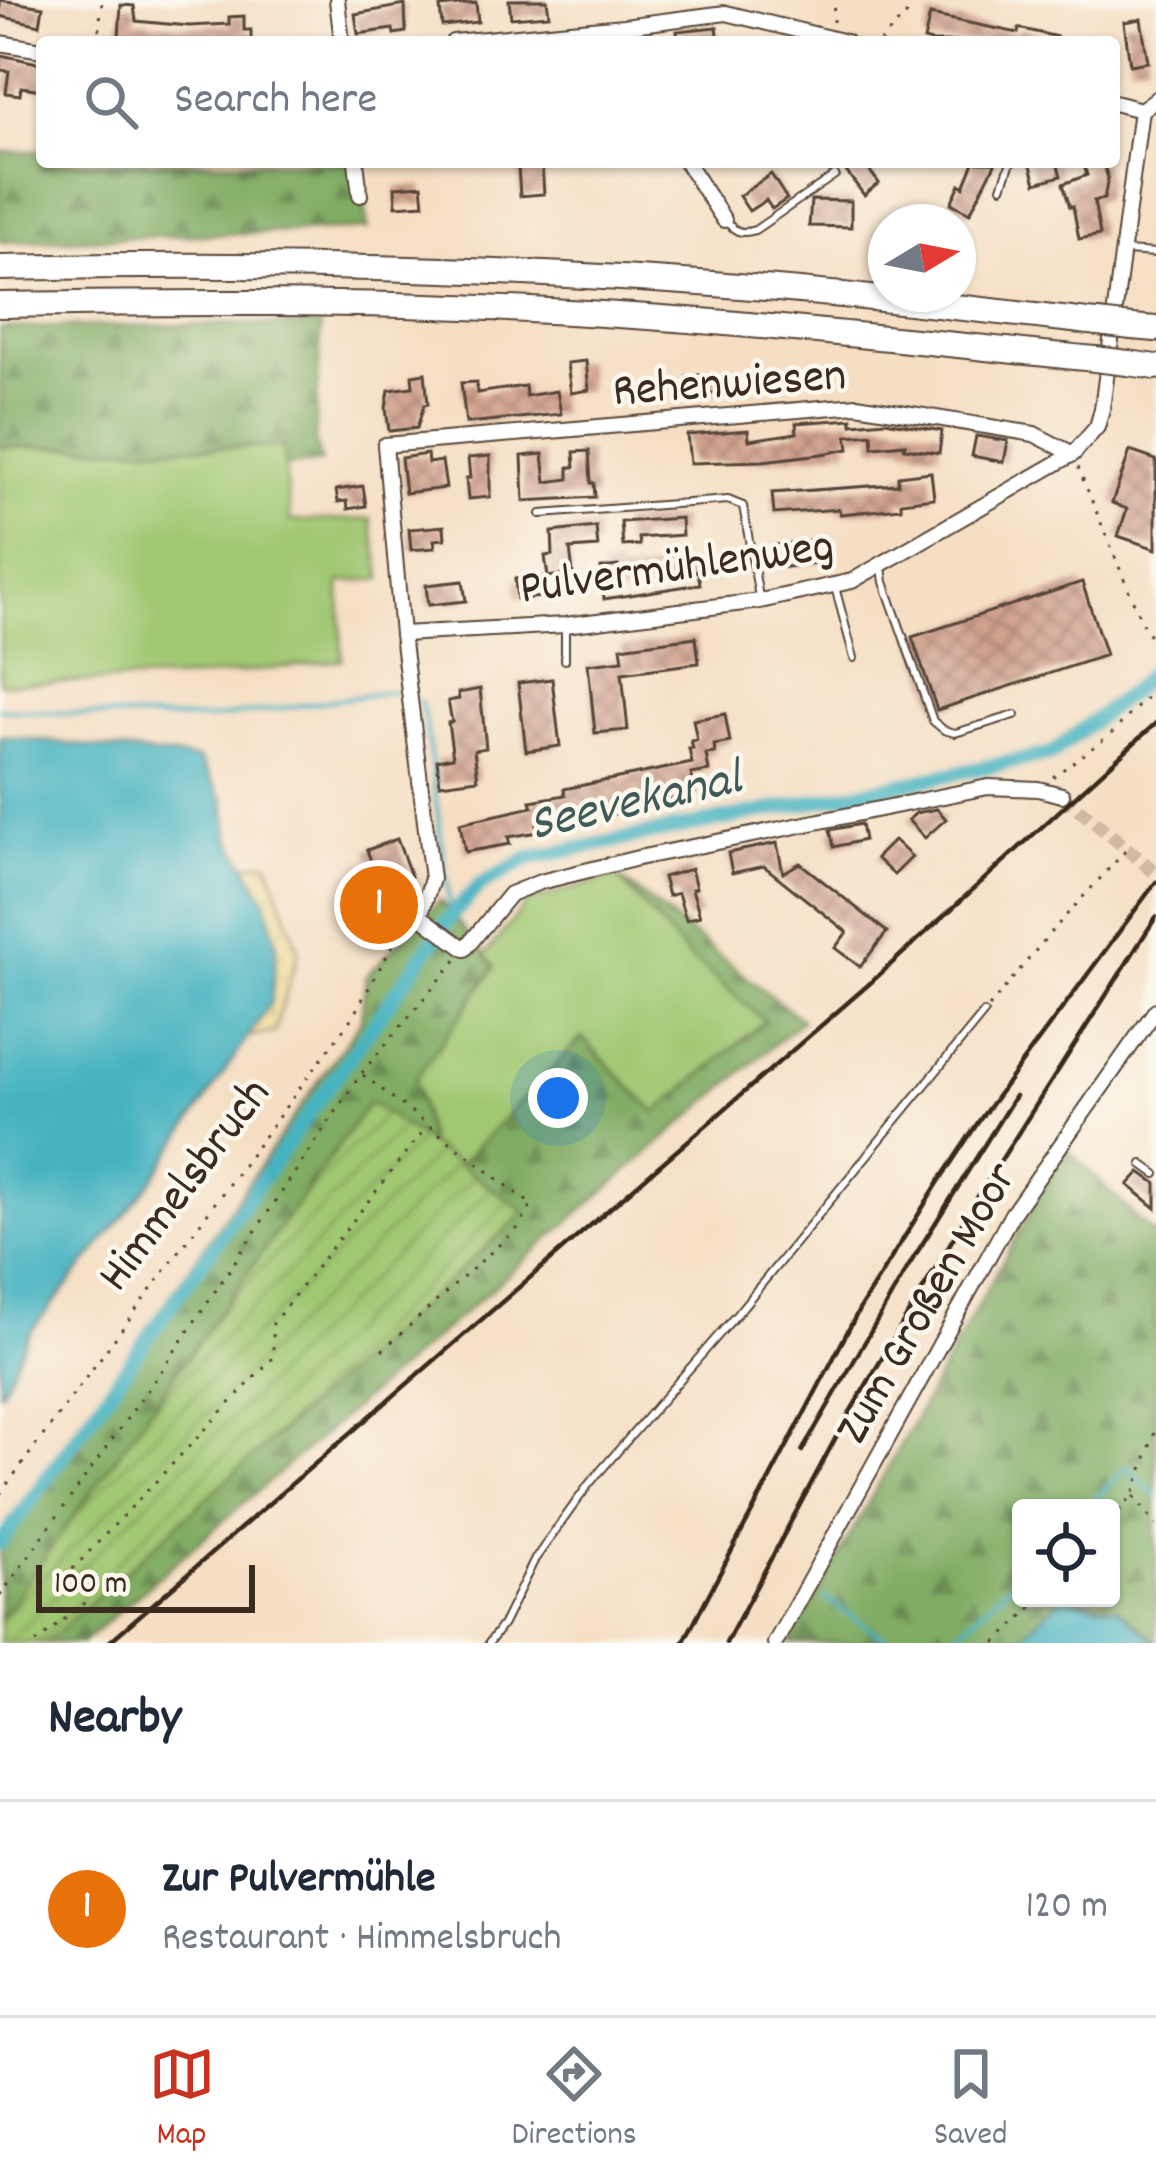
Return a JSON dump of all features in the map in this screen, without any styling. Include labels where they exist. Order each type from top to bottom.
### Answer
[{"type":"highway","points":[[0,268],[232,266],[559,275],[800,291],[1144,328]]},
{"type":"highway","points":[[0,305],[267,303],[551,311],[791,328],[1156,367]]},
{"type":"street","points":[[338,0],[341,36]]},
{"type":"street","points":[[583,36],[626,34],[726,13],[822,36]]},
{"type":"street","points":[[0,43],[36,49]]},
{"type":"street","points":[[1120,105],[1141,110],[1156,100]]},
{"type":"street","points":[[1072,454],[1097,427],[1102,410],[1141,110]]},
{"type":"street","points":[[357,168],[360,195]]},
{"type":"street","points":[[690,168],[724,220]]},
{"type":"street","name":"Rehenwiesen","points":[[402,634],[385,445],[856,405],[1034,434],[1072,454]]},
{"type":"street","name":"Pulvermühlenweg","points":[[402,634],[565,625],[760,601],[853,581],[1072,454]]},
{"type":"street","points":[[402,634],[432,879],[422,918],[458,944],[510,894],[540,882],[988,787],[1062,795]]},
{"type":"street","name":"Zum Großen Moor","points":[[775,1643],[1012,1214],[1156,1010]]},
{"type":"lane","points":[[1002,187],[1009,168]]},
{"type":"lane","points":[[724,220],[736,232],[755,230],[835,175]]},
{"type":"lane","points":[[1123,251],[1156,253]]},
{"type":"lane","points":[[541,514],[728,500],[743,506],[760,601]]},
{"type":"lane","points":[[882,563],[884,582],[933,721],[955,733],[1015,715]]},
{"type":"lane","points":[[834,585],[854,658]]},
{"type":"lane","points":[[565,625],[565,660]]},
{"type":"lane","points":[[489,1643],[535,1559],[589,1484],[737,1314],[984,1013]]},
{"type":"lane","points":[[1142,1164],[1156,1174]]},
{"type":"path","points":[[99,36],[102,0]]},
{"type":"path","points":[[833,0],[838,36]]},
{"type":"path","points":[[886,36],[908,14],[908,0]]},
{"type":"path","points":[[1072,454],[1145,630],[1156,641]]},
{"type":"path","points":[[1038,789],[1111,734],[1156,688]]},
{"type":"path","points":[[984,1013],[1127,849]]},
{"type":"path","name":"Himmelsbruch","points":[[0,1495],[352,1016],[403,927],[422,918]]},
{"type":"path","points":[[0,1596],[162,1370],[361,1074],[458,944]]},
{"type":"path","points":[[361,1074],[532,1205],[519,1227],[377,1355]]},
{"type":"path","points":[[36,1643],[88,1599],[68,1574],[273,1358],[273,1323],[427,1126]]},
{"type":"path","points":[[1120,1510],[1133,1495],[1156,1429]]},
{"type":"path","points":[[1133,1495],[1156,1525]]},
{"type":"path","points":[[996,1643],[1032,1607]]},
{"type":"green space","points":[[36,151],[36,168],[362,168],[368,229],[0,242],[0,152]]},
{"type":"green space","points":[[321,326],[315,442],[321,462],[285,466],[283,447],[0,447],[0,328]]},
{"type":"green space","points":[[0,447],[283,447],[290,521],[371,519],[382,579],[340,582],[342,660],[197,678],[0,684]]},
{"type":"green space","points":[[617,876],[688,956],[766,1020],[656,1113],[582,1038],[459,1165],[429,1144],[415,1079],[494,968],[483,957],[528,902]]},
{"type":"green space","points":[[617,876],[802,1020],[82,1643],[45,1643],[524,1212],[459,1165],[582,1038],[656,1113],[765,1021],[688,956]]},
{"type":"green space","points":[[440,900],[495,967],[415,1079],[429,1144],[369,1102],[0,1620],[0,1542],[361,1020],[366,976]]},
{"type":"green space","points":[[370,1102],[525,1212],[45,1643],[0,1643],[0,1620]]},
{"type":"green space","points":[[1066,1148],[1156,1237],[1156,1641],[1113,1607],[1120,1607],[1120,1499],[1012,1499],[1012,1607],[1052,1607],[1016,1643],[790,1643]]},
{"type":"sand","points":[[268,862],[299,950],[274,1033],[249,1036],[271,1002],[246,865]]},
{"type":"water","points":[[0,736],[198,759],[224,801],[230,838],[266,901],[277,946],[271,1002],[152,1181],[28,1335],[0,1394]]},
{"type":"water","points":[[1052,1607],[1112,1607],[1156,1643],[1016,1643]]},
{"type":"building","points":[[0,0],[43,7],[40,25],[0,16]]},
{"type":"building","points":[[509,0],[547,0],[549,15],[511,18]]},
{"type":"building","points":[[476,3],[478,22],[442,26],[440,7]]},
{"type":"building","points":[[121,5],[134,6],[136,21],[189,26],[229,24],[229,17],[244,16],[244,30],[251,30],[251,36],[119,36]]},
{"type":"building","points":[[405,5],[406,32],[358,34],[355,14]]},
{"type":"building","points":[[930,15],[1053,36],[925,36]]},
{"type":"building","points":[[1141,19],[1148,62],[1130,65],[1124,22]]},
{"type":"building","points":[[717,27],[718,36],[677,36],[677,31]]},
{"type":"building","points":[[1,55],[36,63],[36,89],[21,87],[20,95],[6,93],[9,71],[0,70]]},
{"type":"building","points":[[518,168],[542,168],[544,194],[520,196]]},
{"type":"building","points":[[844,168],[868,168],[879,183],[864,195]]},
{"type":"building","points":[[972,168],[993,168],[975,204],[951,203],[960,184],[964,187]]},
{"type":"building","points":[[1032,168],[1059,168],[1061,176],[1036,183]]},
{"type":"building","points":[[1085,168],[1105,168],[1108,178],[1104,199],[1094,201],[1100,235],[1079,239],[1063,184],[1087,175]]},
{"type":"building","points":[[771,174],[787,199],[772,209],[766,200],[749,211],[739,196]]},
{"type":"building","points":[[422,185],[424,204],[396,206],[395,187]]},
{"type":"building","points":[[811,200],[851,201],[851,227],[809,226]]},
{"type":"building","points":[[586,361],[589,390],[571,393],[567,363]]},
{"type":"building","points":[[425,373],[428,404],[417,428],[389,431],[389,390],[413,387],[412,375]]},
{"type":"building","points":[[714,374],[716,393],[689,396],[687,376]]},
{"type":"building","points":[[476,382],[477,393],[525,386],[526,396],[557,391],[561,414],[466,423],[461,383]]},
{"type":"building","points":[[852,419],[852,424],[885,421],[942,431],[939,453],[904,448],[905,444],[873,447],[872,434],[847,436],[849,449],[822,454],[690,463],[687,435],[748,430],[749,440],[797,433],[796,423]]},
{"type":"building","points":[[976,436],[1008,441],[1004,462],[972,456]]},
{"type":"building","points":[[589,451],[595,497],[524,501],[522,456],[543,454],[546,482],[569,479],[569,467],[575,467],[574,452]]},
{"type":"building","points":[[1130,451],[1156,460],[1156,549],[1118,536],[1127,509],[1112,503]]},
{"type":"building","points":[[427,454],[428,463],[442,461],[446,488],[405,493],[401,458]]},
{"type":"building","points":[[490,456],[490,497],[468,499],[468,458]]},
{"type":"building","points":[[931,472],[934,498],[901,502],[901,508],[774,514],[772,493],[898,484],[898,476]]},
{"type":"building","points":[[363,486],[366,506],[348,509],[347,501],[338,502],[336,490]]},
{"type":"building","points":[[681,518],[682,535],[639,538],[640,545],[623,546],[621,522]]},
{"type":"building","points":[[444,526],[445,539],[434,540],[435,548],[411,550],[409,529]]},
{"type":"building","points":[[596,527],[598,547],[570,549],[573,573],[548,577],[545,556],[553,555],[552,532]]},
{"type":"building","points":[[821,539],[824,562],[779,568],[776,545]]},
{"type":"building","points":[[618,566],[619,573],[669,567],[670,575],[698,571],[700,584],[604,599],[601,568]]},
{"type":"building","points":[[542,577],[543,597],[517,599],[515,579]]},
{"type":"building","points":[[463,581],[466,601],[428,605],[426,585]]},
{"type":"building","points":[[1082,582],[1106,655],[937,710],[912,637]]},
{"type":"building","points":[[696,637],[699,663],[622,673],[628,730],[595,733],[588,664],[623,660],[621,647]]},
{"type":"building","points":[[552,679],[560,746],[526,751],[518,683]]},
{"type":"building","points":[[480,689],[486,748],[474,750],[478,779],[440,784],[437,760],[453,757],[448,701],[459,699],[458,693]]},
{"type":"building","points":[[725,714],[730,742],[714,745],[715,753],[706,754],[709,771],[691,774],[695,793],[610,815],[608,806],[568,813],[569,819],[537,825],[538,832],[508,837],[510,844],[465,852],[460,823],[533,807],[531,801],[565,795],[564,789],[692,763],[689,749],[693,749],[691,741],[697,740],[693,720]]},
{"type":"building","points":[[937,809],[946,819],[925,838],[908,820],[916,813]]},
{"type":"building","points":[[861,824],[864,840],[834,847],[830,830]]},
{"type":"building","points":[[397,839],[411,876],[380,887],[367,850]]},
{"type":"building","points":[[894,840],[912,857],[894,875],[876,858]]},
{"type":"building","points":[[777,843],[783,873],[800,863],[887,932],[860,967],[835,948],[847,932],[764,866],[732,873],[728,853]]},
{"type":"building","points":[[691,869],[700,916],[686,920],[678,893],[668,896],[663,877]]},
{"type":"building","points":[[1140,1172],[1156,1183],[1156,1208],[1128,1185]]},
{"type":"waterway","name":"Seevekanal","points":[[0,1543],[451,916],[480,885],[530,858],[1051,754],[1156,667]]},
{"type":"waterway","points":[[0,709],[209,719],[394,691]]},
{"type":"waterway","points":[[420,701],[451,916]]},
{"type":"waterway","points":[[1095,1499],[1127,1467],[1156,1496]]},
{"type":"waterway","points":[[947,1643],[1012,1582]]},
{"type":"waterway","points":[[825,1598],[891,1643]]},
{"type":"tunnel","points":[[1062,795],[1156,873]]},
{"type":"railway","points":[[108,1643],[868,985],[1156,723]]},
{"type":"railway","points":[[683,1643],[860,1308],[981,1118],[1156,882]]},
{"type":"railway","points":[[726,1643],[843,1424],[980,1193],[1156,917]]},
{"type":"railway","points":[[802,1451],[911,1262],[1015,1096]]},
{"type":"place","name":"Zur Pulvermühle","points":[[379,905]]}]
